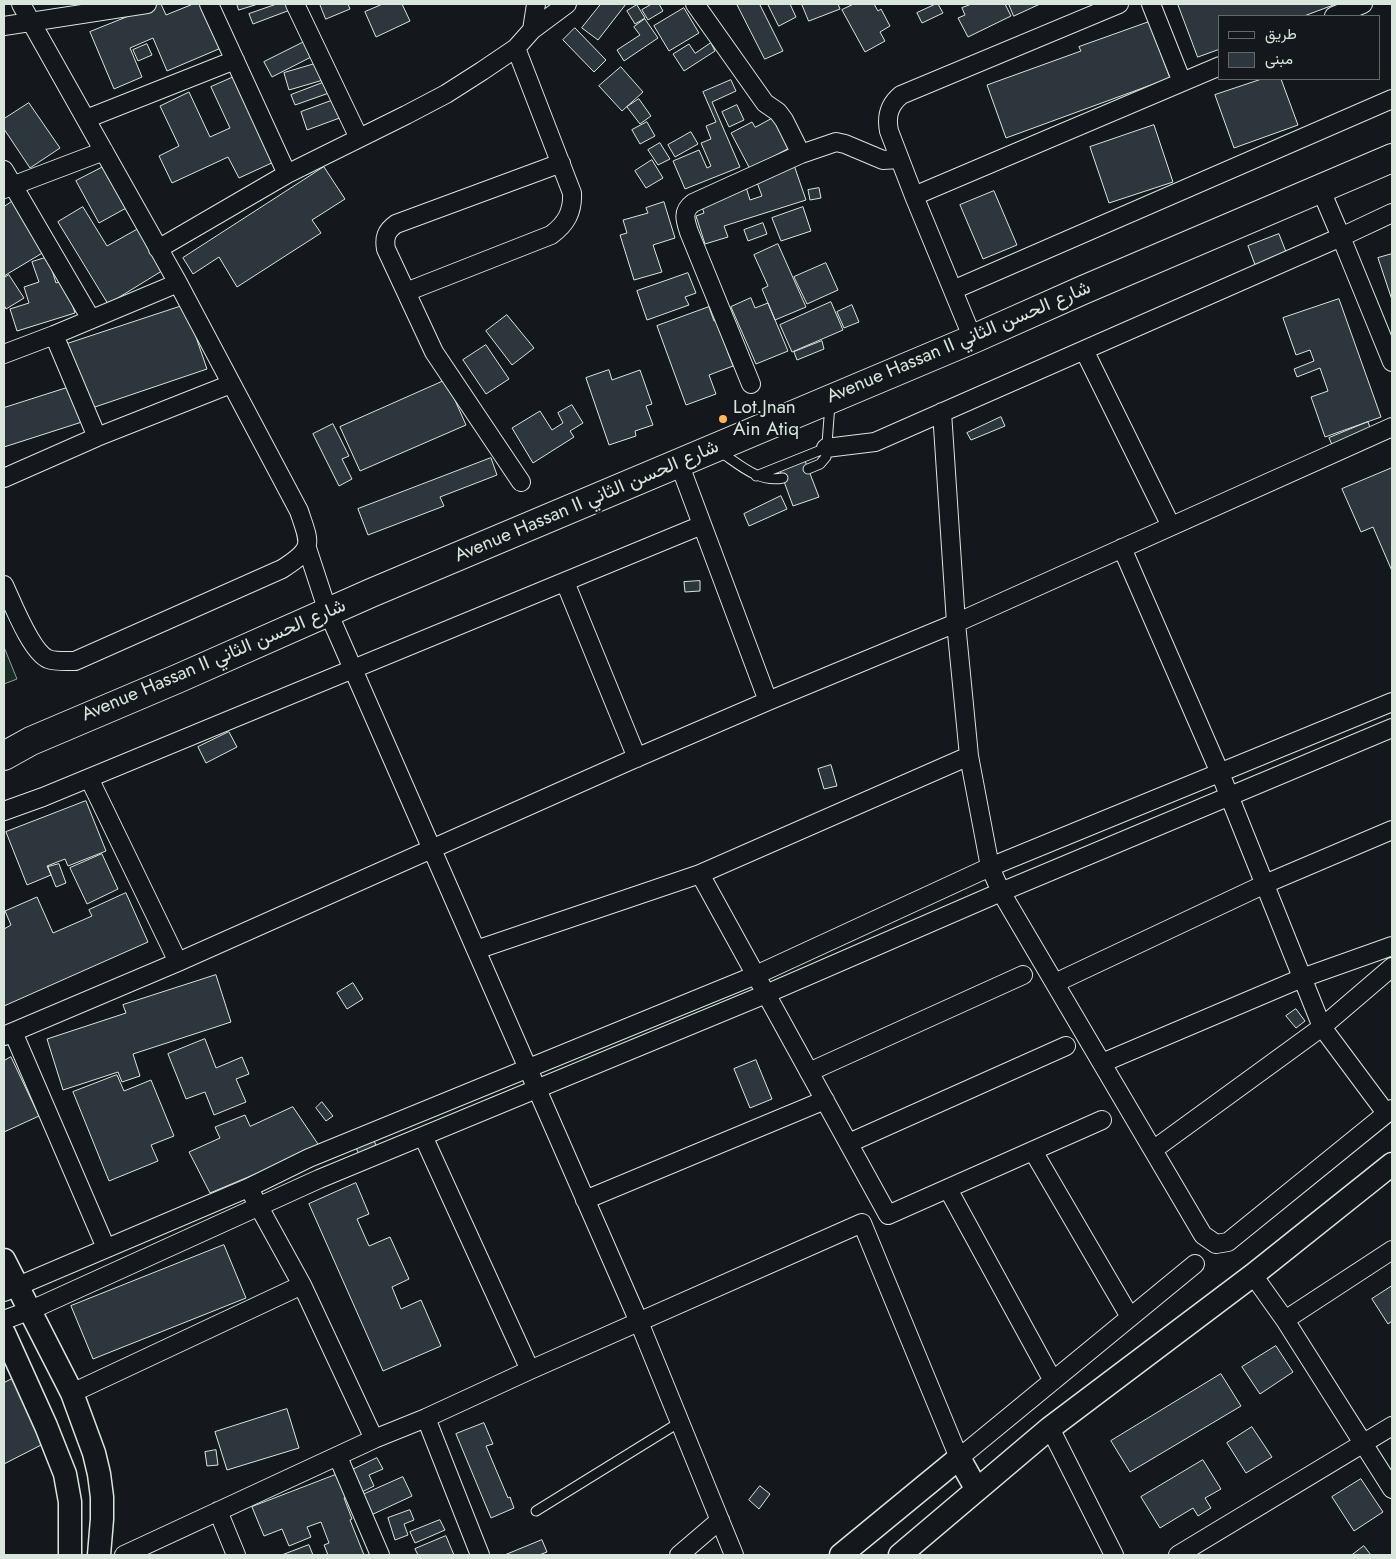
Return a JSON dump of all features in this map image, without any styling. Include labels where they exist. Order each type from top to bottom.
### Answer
[{"type":"main road","name":"Avenue Hassan II شارع الحسن الثاني","points":[[4,756],[31,741],[328,612],[973,339],[1392,158]]},
{"type":"street","points":[[21,4],[178,284],[299,511],[308,538],[307,548],[328,612],[639,1322],[734,1555]]},
{"type":"street","points":[[4,26],[147,4]]},
{"type":"street","points":[[209,4],[287,174]]},
{"type":"street","points":[[296,4],[359,138]]},
{"type":"street","points":[[532,30],[536,4]]},
{"type":"street","points":[[158,250],[287,174],[446,94],[516,48],[532,30],[567,4]]},
{"type":"street","points":[[695,4],[765,103],[778,112],[784,120],[802,154]]},
{"type":"street","points":[[973,339],[899,159],[889,131],[888,111],[894,101],[901,95],[1119,4]]},
{"type":"street","points":[[1151,4],[1182,82]]},
{"type":"street","points":[[1336,15],[1362,4]]},
{"type":"street","points":[[406,292],[551,235],[560,229],[568,218],[573,204],[572,194],[516,48]]},
{"type":"street","points":[[86,119],[235,60]]},
{"type":"street","points":[[914,196],[1218,67]]},
{"type":"street","points":[[953,290],[1392,99]]},
{"type":"street","points":[[751,384],[689,232],[685,213],[687,207],[802,154],[836,142],[883,160],[899,159]]},
{"type":"street","points":[[8,187],[104,151]]},
{"type":"street","points":[[521,482],[434,352],[386,249],[385,242],[392,227],[396,224],[561,163]]},
{"type":"street","points":[[4,170],[8,187],[91,319]]},
{"type":"street","points":[[1320,188],[1392,362]]},
{"type":"street","points":[[826,448],[875,442],[1392,213]]},
{"type":"street","points":[[5,352],[54,335],[178,284]]},
{"type":"street","points":[[54,335],[97,437]]},
{"type":"street","points":[[1084,350],[1171,526]]},
{"type":"street","points":[[4,478],[97,437],[231,384]]},
{"type":"street","points":[[942,412],[956,623],[969,756],[990,867],[1001,892],[1203,1235],[1216,1244],[1228,1242],[1389,1111],[1322,1027],[1230,796],[1122,548]]},
{"type":"street","points":[[106,1248],[8,1034],[178,962],[768,701],[956,623],[1392,427]]},
{"type":"street","points":[[679,463],[768,701]]},
{"type":"street","points":[[4,811],[89,778],[702,525]]},
{"type":"street","points":[[4,585],[36,650],[48,659],[75,661],[282,569],[298,559],[307,548]]},
{"type":"street","points":[[565,582],[637,758]]},
{"type":"street","points":[[11,1289],[248,1188],[309,1158],[756,975],[990,867],[1392,702]]},
{"type":"street","points":[[4,1320],[319,1179],[766,994],[1001,892],[1392,728]]},
{"type":"street","points":[[476,950],[700,874],[969,756]]},
{"type":"street","points":[[89,778],[178,962]]},
{"type":"street","points":[[1055,983],[1265,884],[1392,830]]},
{"type":"street","points":[[700,874],[888,1215],[1102,1120]]},
{"type":"street","points":[[1102,1063],[1302,978],[1392,946]]},
{"type":"street","points":[[1153,1150],[1322,1027],[1392,967]]},
{"type":"street","points":[[809,1072],[1023,975]]},
{"type":"street","points":[[848,1143],[1066,1046]]},
{"type":"street","points":[[585,1200],[825,1100]]},
{"type":"street","points":[[423,1136],[530,1370]]},
{"type":"street","points":[[1033,1151],[1130,1317]]},
{"type":"street","points":[[909,1550],[1050,1428],[1254,1276],[1392,1164]]},
{"type":"street","points":[[248,1188],[302,1285],[374,1440]]},
{"type":"street","points":[[948,1189],[1053,1381]]},
{"type":"street","points":[[124,1555],[374,1440],[862,1223],[959,1458],[977,1490]]},
{"type":"street","points":[[1285,1320],[1392,1250]]},
{"type":"street","points":[[4,1260],[11,1289],[30,1310],[72,1393],[94,1454],[102,1498],[99,1555]]},
{"type":"street","points":[[841,1555],[1195,1264]]},
{"type":"street","points":[[1254,1276],[1285,1320],[1392,1489]]},
{"type":"street","points":[[72,1393],[302,1285]]},
{"type":"street","points":[[4,1333],[46,1426],[65,1474],[70,1502],[70,1555]]},
{"type":"street","points":[[426,1418],[480,1555]]},
{"type":"street","points":[[1178,1555],[1392,1426]]},
{"type":"street","points":[[1050,1428],[1114,1555]]},
{"type":"street","points":[[338,1457],[380,1555]]},
{"type":"street","points":[[218,1511],[236,1555]]},
{"type":"street","points":[[680,1555],[720,1520]]},
{"type":"lane","points":[[808,469],[820,464],[826,457],[831,398]]},
{"type":"lane","points":[[715,448],[756,476],[769,480],[783,478]]},
{"type":"lane","points":[[756,476],[826,448]]},
{"type":"lane","points":[[536,1511],[680,1422]]},
{"type":"green space","points":[[4,647],[17,679],[4,684]]},
{"type":"building","points":[[161,4],[166,15],[193,4],[203,4],[221,48],[167,71],[153,38],[130,48],[142,77],[114,89],[90,32]]},
{"type":"building","points":[[237,4],[258,4],[239,10]]},
{"type":"building","points":[[277,4],[288,4],[290,10],[253,24],[249,14]]},
{"type":"building","points":[[320,4],[348,4],[350,9],[326,19]]},
{"type":"building","points":[[383,4],[402,4],[410,21],[376,37],[365,12]]},
{"type":"building","points":[[601,4],[626,4],[598,40],[582,28]]},
{"type":"building","points":[[652,4],[659,4],[663,11],[648,20],[642,10]]},
{"type":"building","points":[[737,4],[762,4],[760,5],[783,51],[765,59]]},
{"type":"building","points":[[768,4],[790,4],[796,17],[779,26]]},
{"type":"building","points":[[802,4],[838,4],[840,9],[809,21]]},
{"type":"building","points":[[854,4],[874,4],[878,11],[881,9],[890,26],[880,32],[885,41],[865,52],[842,10]]},
{"type":"building","points":[[938,4],[943,13],[922,23],[917,13]]},
{"type":"building","points":[[972,4],[1005,4],[1011,16],[968,37],[958,18],[965,15],[962,8]]},
{"type":"building","points":[[1009,4],[1040,4],[1014,16]]},
{"type":"building","points":[[1178,4],[1336,4],[1307,15],[1218,15],[1218,50],[1198,57]]},
{"type":"building","points":[[637,5],[645,18],[635,24],[627,11]]},
{"type":"building","points":[[684,8],[699,33],[669,51],[654,26]]},
{"type":"building","points":[[645,19],[658,38],[624,61],[617,50],[640,35],[634,27]]},
{"type":"building","points":[[1149,22],[1170,78],[1006,138],[987,85],[1081,51],[1079,47]]},
{"type":"building","points":[[575,28],[606,60],[594,72],[563,40]]},
{"type":"building","points":[[306,41],[313,56],[272,77],[264,62]]},
{"type":"building","points":[[711,43],[715,51],[684,71],[673,54],[689,44],[695,53]]},
{"type":"building","points":[[147,44],[152,55],[138,61],[133,50]]},
{"type":"building","points":[[318,63],[323,80],[289,90],[284,73]]},
{"type":"building","points":[[621,67],[643,92],[622,111],[599,86]]},
{"type":"building","points":[[236,76],[276,161],[239,178],[228,157],[172,183],[159,156],[179,146],[160,106],[189,92],[210,137],[230,128],[211,87]]},
{"type":"building","points":[[731,80],[736,91],[712,102],[740,167],[685,189],[673,161],[699,150],[707,168],[711,166],[701,143],[711,139],[706,126],[716,122],[703,92]]},
{"type":"building","points":[[1259,80],[1281,80],[1298,125],[1234,148],[1215,95]]},
{"type":"building","points":[[325,82],[329,93],[295,105],[291,95]]},
{"type":"building","points":[[339,98],[345,116],[307,130],[301,112]]},
{"type":"building","points":[[639,99],[651,116],[640,124],[627,107]]},
{"type":"building","points":[[29,103],[60,148],[30,168],[4,129],[4,119]]},
{"type":"building","points":[[737,105],[744,120],[729,127],[722,112]]},
{"type":"building","points":[[775,117],[791,147],[750,169],[731,133],[752,122],[755,127]]},
{"type":"building","points":[[647,122],[655,136],[640,144],[632,130]]},
{"type":"building","points":[[1154,125],[1173,182],[1109,203],[1090,147]]},
{"type":"building","points":[[691,132],[698,144],[675,157],[668,145]]},
{"type":"building","points":[[660,143],[670,159],[658,165],[648,150]]},
{"type":"building","points":[[652,160],[663,178],[646,188],[635,171]]},
{"type":"building","points":[[794,165],[806,200],[724,226],[728,237],[705,244],[696,216],[704,213],[700,201],[746,187],[750,200],[762,196],[755,177]]},
{"type":"building","points":[[105,166],[128,207],[99,223],[76,181]]},
{"type":"building","points":[[324,167],[345,199],[312,220],[321,233],[237,287],[219,257],[193,274],[183,258]]},
{"type":"building","points":[[819,188],[821,198],[810,200],[808,190]]},
{"type":"building","points":[[994,191],[1017,245],[983,259],[960,205]]},
{"type":"building","points":[[13,201],[44,252],[4,276],[4,207]]},
{"type":"building","points":[[664,202],[675,238],[653,245],[662,272],[634,280],[620,235],[627,233],[623,220],[648,213],[646,208]]},
{"type":"building","points":[[83,207],[107,246],[141,227],[165,269],[108,304],[58,222]]},
{"type":"building","points":[[803,207],[811,231],[781,241],[772,218]]},
{"type":"building","points":[[763,223],[767,234],[748,241],[744,230]]},
{"type":"building","points":[[1279,234],[1288,257],[1257,270],[1248,246]]},
{"type":"building","points":[[778,244],[806,307],[775,320],[762,289],[768,286],[754,255]]},
{"type":"building","points":[[1392,254],[1392,300],[1378,258]]},
{"type":"building","points":[[48,257],[56,283],[64,280],[75,313],[17,331],[10,309],[29,303],[24,287],[39,282],[32,262]]},
{"type":"building","points":[[826,263],[838,290],[807,304],[794,277]]},
{"type":"building","points":[[688,273],[696,293],[685,297],[689,305],[647,320],[637,291]]},
{"type":"building","points":[[9,275],[24,298],[6,309],[4,305],[4,278]]},
{"type":"building","points":[[751,298],[755,308],[768,303],[788,351],[756,364],[731,307]]},
{"type":"building","points":[[1339,299],[1381,417],[1325,437],[1311,397],[1328,391],[1320,368],[1297,377],[1294,369],[1314,361],[1310,350],[1296,355],[1283,318]]},
{"type":"building","points":[[831,302],[843,330],[792,352],[780,325]]},
{"type":"building","points":[[185,305],[207,369],[89,409],[67,344]]},
{"type":"building","points":[[852,305],[859,322],[844,328],[837,312]]},
{"type":"building","points":[[709,307],[733,366],[709,375],[716,394],[686,405],[657,326]]},
{"type":"building","points":[[507,315],[534,348],[512,365],[486,331]]},
{"type":"building","points":[[822,341],[824,349],[797,360],[794,352]]},
{"type":"building","points":[[486,345],[509,379],[486,394],[463,360]]},
{"type":"building","points":[[609,370],[612,380],[640,370],[652,404],[646,406],[653,425],[635,431],[636,436],[609,445],[586,378]]},
{"type":"building","points":[[446,380],[466,425],[360,471],[340,427]]},
{"type":"building","points":[[73,386],[85,421],[4,447],[4,408]]},
{"type":"building","points":[[572,405],[583,423],[570,431],[574,437],[533,463],[512,428],[540,411],[552,430],[563,423],[558,413]]},
{"type":"building","points":[[1001,417],[1005,426],[971,440],[967,433]]},
{"type":"building","points":[[1368,422],[1372,433],[1334,449],[1329,438]]},
{"type":"building","points":[[333,424],[349,456],[342,459],[352,479],[339,486],[313,434]]},
{"type":"building","points":[[491,458],[497,475],[440,497],[444,506],[368,535],[358,509]]},
{"type":"building","points":[[804,458],[819,497],[793,506],[779,468]]},
{"type":"building","points":[[1392,468],[1392,571],[1373,527],[1361,532],[1342,489]]},
{"type":"building","points":[[781,496],[787,509],[749,526],[744,514]]},
{"type":"building","points":[[700,581],[700,591],[685,592],[684,582]]},
{"type":"building","points":[[229,732],[237,747],[206,763],[198,747]]},
{"type":"building","points":[[831,765],[837,786],[824,789],[818,769]]},
{"type":"building","points":[[86,801],[106,851],[68,866],[65,859],[47,866],[51,875],[27,885],[6,832]]},
{"type":"building","points":[[102,854],[118,889],[87,904],[70,868]]},
{"type":"building","points":[[59,864],[66,883],[56,887],[48,867]]},
{"type":"building","points":[[126,893],[148,942],[4,1006],[4,929],[11,925],[5,911],[37,897],[53,933],[92,916],[89,910]]},
{"type":"building","points":[[216,975],[231,1022],[133,1054],[140,1076],[122,1082],[118,1072],[63,1090],[47,1039],[126,1013],[123,1005]]},
{"type":"building","points":[[353,983],[363,999],[347,1009],[337,993]]},
{"type":"building","points":[[1296,1009],[1305,1021],[1296,1028],[1286,1016]]},
{"type":"building","points":[[205,1039],[216,1068],[242,1057],[249,1074],[236,1079],[246,1102],[214,1115],[205,1092],[186,1099],[168,1054]]},
{"type":"building","points":[[11,1057],[39,1116],[4,1132],[4,1061]]},
{"type":"building","points":[[756,1060],[772,1099],[750,1108],[734,1069]]},
{"type":"building","points":[[117,1075],[124,1091],[151,1080],[174,1136],[151,1145],[158,1161],[109,1181],[73,1092]]},
{"type":"building","points":[[322,1102],[333,1116],[326,1121],[316,1108]]},
{"type":"building","points":[[293,1107],[320,1147],[210,1193],[189,1152],[220,1138],[215,1127],[245,1115],[250,1126]]},
{"type":"building","points":[[371,1135],[376,1145],[359,1154],[354,1144]]},
{"type":"building","points":[[356,1183],[369,1214],[357,1219],[369,1246],[390,1237],[409,1279],[392,1287],[401,1309],[421,1300],[441,1346],[383,1371],[309,1204]]},
{"type":"building","points":[[224,1245],[246,1298],[93,1359],[71,1306]]},
{"type":"building","points":[[1392,1286],[1392,1321],[1388,1324],[1372,1299]]},
{"type":"building","points":[[1276,1346],[1293,1372],[1260,1394],[1242,1367]]},
{"type":"building","points":[[1221,1374],[1241,1406],[1130,1472],[1111,1441]]},
{"type":"building","points":[[12,1379],[45,1443],[4,1464],[4,1383]]},
{"type":"building","points":[[287,1409],[299,1448],[227,1470],[215,1432]]},
{"type":"building","points":[[484,1423],[493,1444],[486,1446],[514,1508],[491,1518],[456,1434]]},
{"type":"building","points":[[1252,1427],[1272,1457],[1246,1473],[1227,1443]]},
{"type":"building","points":[[216,1450],[218,1465],[207,1466],[205,1452]]},
{"type":"building","points":[[377,1458],[383,1469],[369,1475],[374,1486],[360,1493],[350,1471]]},
{"type":"building","points":[[1203,1460],[1221,1489],[1205,1498],[1211,1508],[1198,1516],[1193,1508],[1160,1528],[1141,1497]]},
{"type":"building","points":[[338,1474],[347,1497],[344,1498],[352,1519],[350,1520],[364,1555],[328,1555],[324,1545],[329,1543],[321,1522],[307,1527],[311,1537],[289,1546],[282,1529],[264,1536],[252,1507]]},
{"type":"building","points":[[403,1477],[412,1496],[369,1516],[360,1496]]},
{"type":"building","points":[[1361,1479],[1383,1512],[1354,1531],[1332,1497]]},
{"type":"building","points":[[760,1486],[770,1494],[759,1509],[749,1500]]},
{"type":"building","points":[[410,1510],[414,1520],[404,1524],[408,1535],[395,1540],[388,1518]]},
{"type":"building","points":[[440,1520],[445,1530],[415,1543],[410,1532]]},
{"type":"building","points":[[446,1536],[454,1555],[418,1555],[415,1549]]},
{"type":"building","points":[[542,1540],[547,1552],[539,1555],[505,1555]]},
{"type":"building","points":[[309,1545],[313,1555],[282,1555]]},
{"type":"building","points":[[1364,1546],[1371,1555],[1352,1555]]},
{"type":"place","name":"Lot.Jnan Ain Atiq","points":[[723,419]]}]
